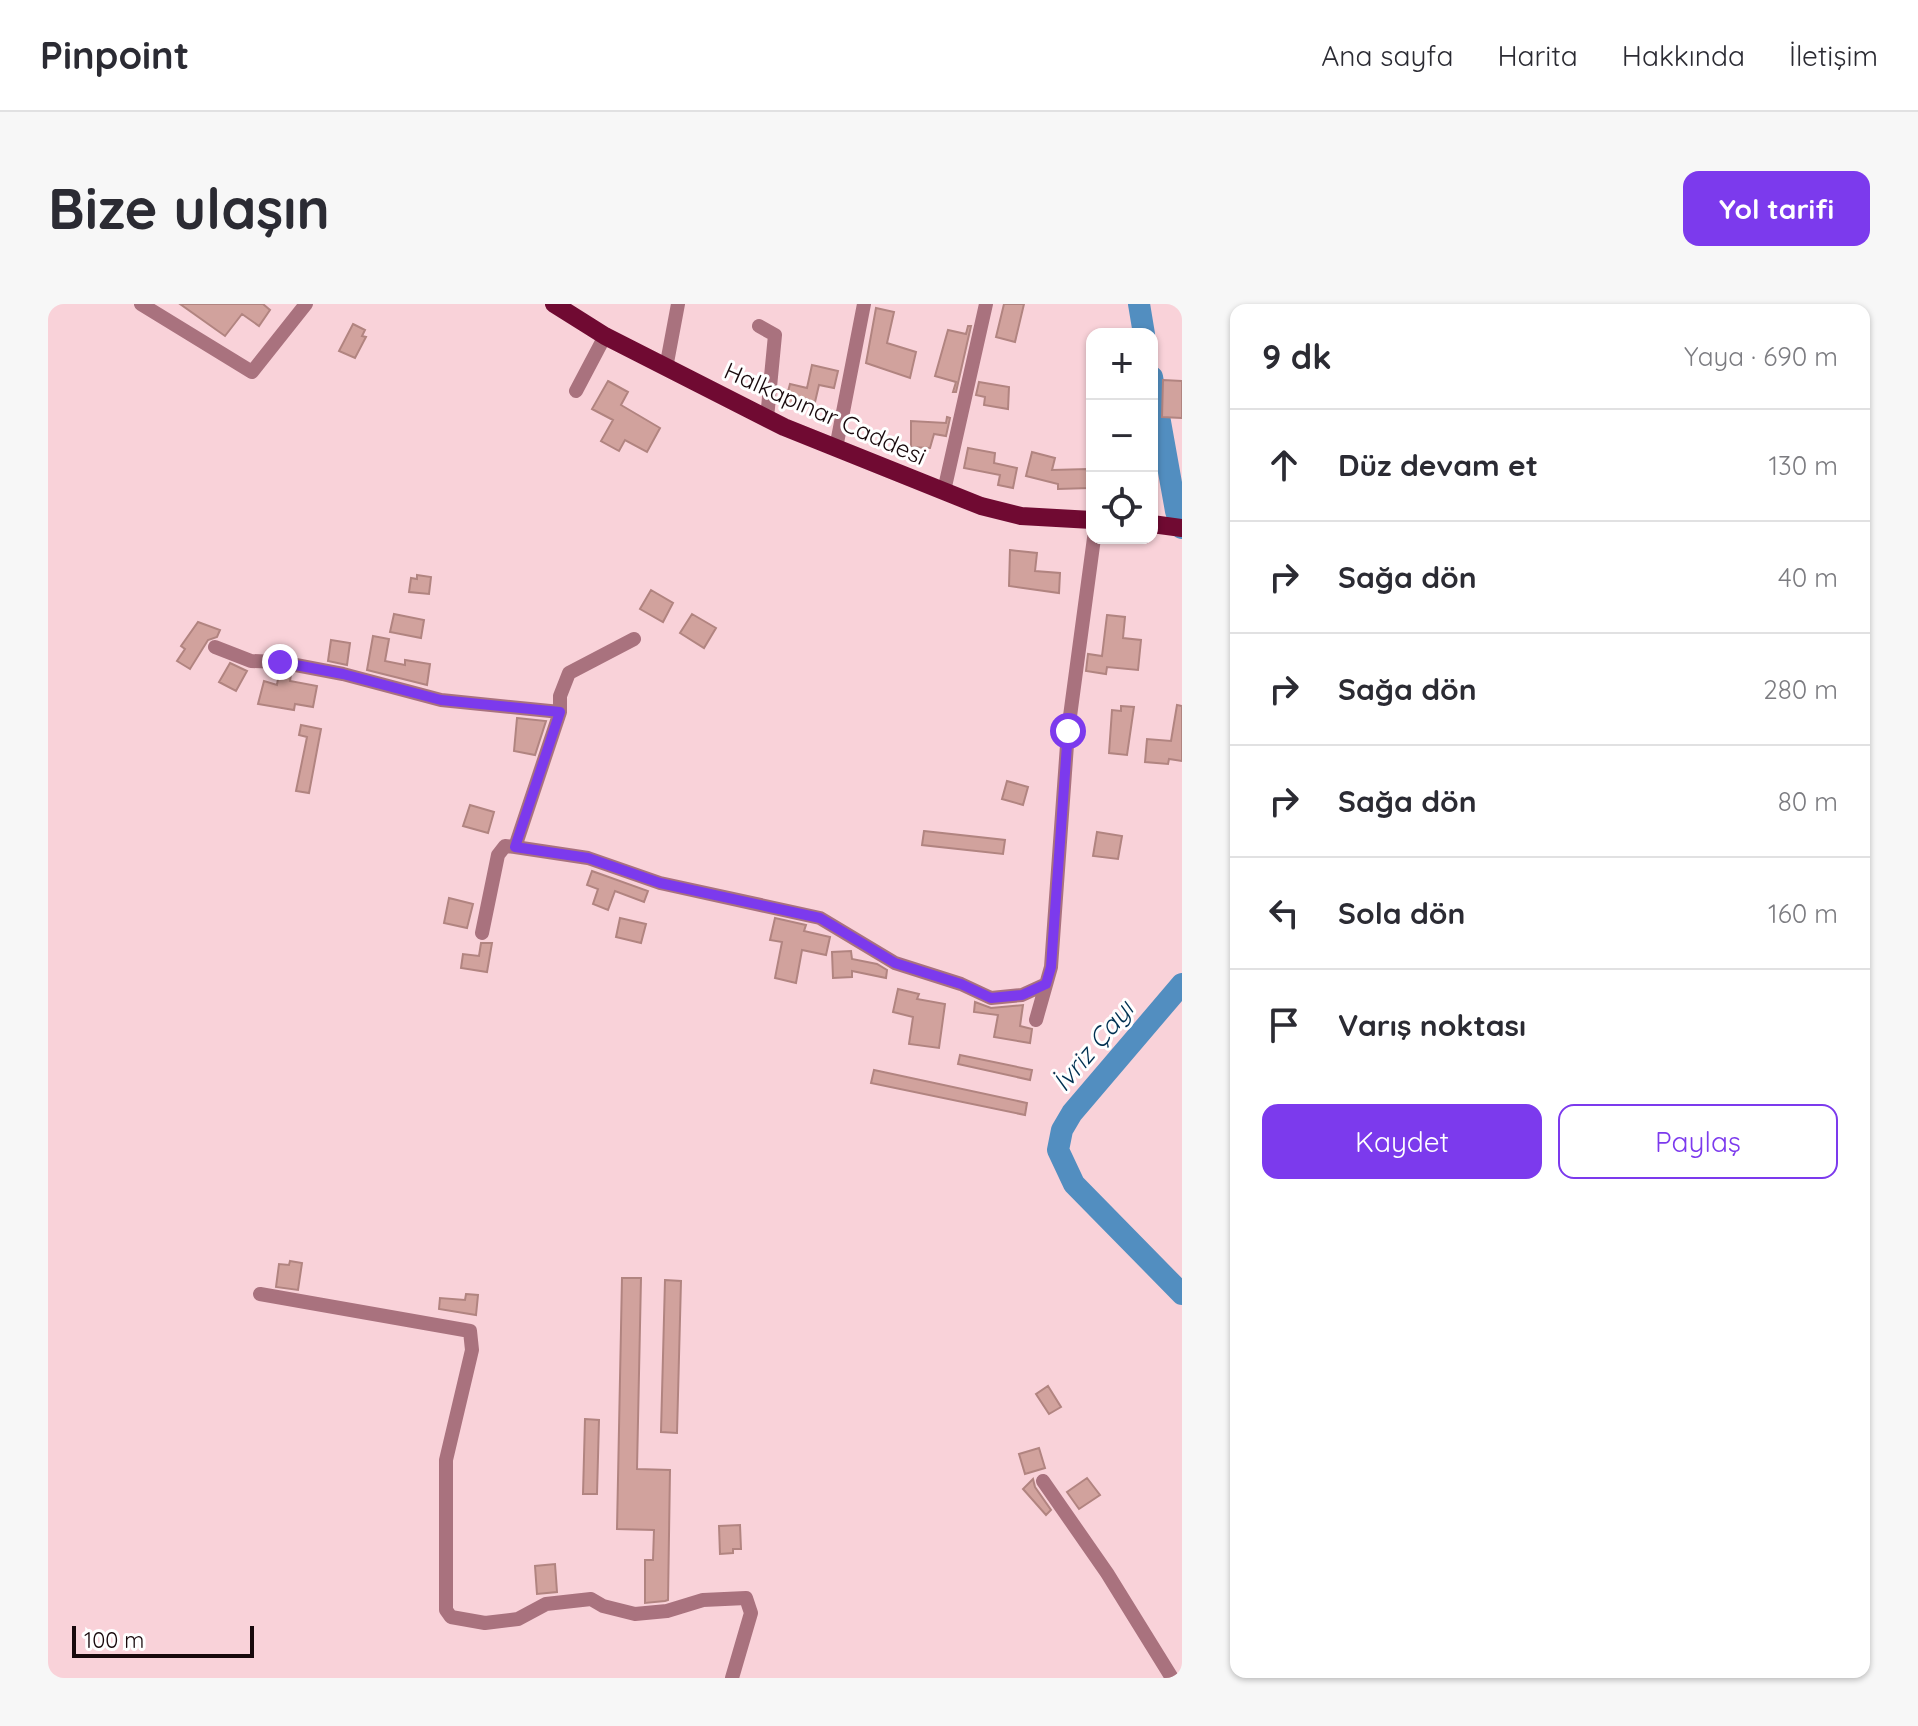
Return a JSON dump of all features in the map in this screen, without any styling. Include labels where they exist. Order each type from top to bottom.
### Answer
[{"type":"main road","name":"Halkapınar Caddesi","points":[[554,304],[605,336],[666,368],[836,448],[981,506],[1021,516],[1086,520]]},
{"type":"main road","points":[[1158,525],[1181,528]]},
{"type":"street","points":[[141,304],[252,372],[306,304]]},
{"type":"street","points":[[666,368],[678,304]]},
{"type":"street","points":[[836,448],[864,304]]},
{"type":"street","points":[[944,491],[986,304]]},
{"type":"street","points":[[759,326],[775,335],[767,418]]},
{"type":"street","points":[[576,391],[605,336]]},
{"type":"street","points":[[1036,1020],[1051,967],[1068,731],[1093,544]]},
{"type":"street","points":[[515,847],[560,712],[560,696],[569,673],[634,639]]},
{"type":"street","points":[[215,647],[251,661],[280,662],[343,674],[441,700],[560,712]]},
{"type":"street","points":[[482,933],[498,855],[505,846],[588,858],[660,883],[820,918],[895,963],[961,984],[991,998],[1022,995],[1046,984]]},
{"type":"street","points":[[260,1294],[470,1331],[472,1350],[446,1460],[446,1610],[451,1617],[485,1623],[518,1619],[546,1604],[591,1599],[603,1606],[635,1614],[667,1611],[703,1600],[746,1598],[751,1613],[732,1678]]},
{"type":"street","points":[[1043,1481],[1107,1573],[1172,1678]]},
{"type":"building","points":[[180,304],[263,304],[270,310],[259,326],[242,314],[225,336]]},
{"type":"building","points":[[1004,304],[1024,304],[1015,342],[996,337]]},
{"type":"building","points":[[876,308],[894,312],[887,343],[916,352],[910,378],[866,363]]},
{"type":"building","points":[[353,324],[365,330],[362,336],[366,337],[355,358],[339,351]]},
{"type":"building","points":[[968,326],[971,326],[956,392],[953,392],[956,382],[935,376],[948,330],[966,334]]},
{"type":"building","points":[[812,365],[838,371],[834,388],[819,385],[815,402],[806,400],[804,408],[785,403],[790,384],[807,388]]},
{"type":"building","points":[[1163,380],[1182,381],[1182,418],[1162,417]]},
{"type":"building","points":[[608,381],[628,392],[621,405],[660,428],[647,452],[625,440],[619,451],[601,441],[613,420],[592,409]]},
{"type":"building","points":[[979,382],[1009,387],[1008,409],[984,405],[985,397],[976,395]]},
{"type":"building","points":[[947,417],[950,418],[946,436],[934,434],[930,448],[911,447],[911,421],[946,423]]},
{"type":"building","points":[[968,448],[995,453],[994,463],[1017,468],[1013,488],[998,485],[1000,475],[964,468]]},
{"type":"building","points":[[1032,452],[1055,458],[1052,470],[1086,469],[1086,488],[1058,489],[1058,484],[1026,476]]},
{"type":"building","points":[[1010,550],[1037,553],[1035,571],[1060,573],[1059,593],[1009,586]]},
{"type":"building","points":[[417,575],[431,577],[429,594],[409,592],[411,578],[417,579]]},
{"type":"building","points":[[651,590],[673,603],[663,622],[640,609]]},
{"type":"building","points":[[394,614],[424,620],[421,638],[390,632]]},
{"type":"building","points":[[692,614],[716,628],[704,648],[680,633]]},
{"type":"building","points":[[1107,615],[1125,617],[1123,638],[1141,640],[1138,670],[1107,667],[1106,674],[1086,671],[1088,654],[1102,656]]},
{"type":"building","points":[[198,622],[220,630],[217,637],[208,640],[190,669],[177,661],[185,649],[181,646]]},
{"type":"building","points":[[373,636],[389,639],[385,661],[405,665],[405,660],[430,664],[427,685],[367,670]]},
{"type":"building","points":[[331,640],[350,643],[347,665],[328,661]]},
{"type":"building","points":[[230,663],[247,671],[236,691],[219,682]]},
{"type":"building","points":[[279,672],[291,674],[290,681],[317,686],[313,707],[295,704],[294,710],[258,704],[264,681],[277,685]]},
{"type":"building","points":[[1177,705],[1182,706],[1182,761],[1169,759],[1168,764],[1145,762],[1147,739],[1171,741]]},
{"type":"building","points":[[1121,706],[1134,707],[1127,755],[1109,753],[1112,710],[1121,711]]},
{"type":"building","points":[[517,718],[546,721],[535,755],[514,751]]},
{"type":"building","points":[[301,725],[321,729],[309,793],[296,791],[307,737],[299,735]]},
{"type":"building","points":[[1007,781],[1028,787],[1023,805],[1002,799]]},
{"type":"building","points":[[470,805],[494,812],[488,833],[463,826]]},
{"type":"building","points":[[924,831],[1005,840],[1003,854],[922,845]]},
{"type":"building","points":[[1097,832],[1122,836],[1118,859],[1093,856]]},
{"type":"building","points":[[592,871],[648,891],[644,902],[615,891],[608,910],[593,904],[598,889],[587,885]]},
{"type":"building","points":[[449,898],[473,904],[467,928],[444,923]]},
{"type":"building","points":[[620,918],[646,924],[641,943],[616,937]]},
{"type":"building","points":[[775,918],[806,925],[804,931],[830,937],[826,955],[802,950],[796,983],[775,978],[782,942],[770,940]]},
{"type":"building","points":[[481,943],[492,943],[487,972],[461,968],[463,954],[479,956]]},
{"type":"building","points":[[851,951],[852,959],[877,964],[887,970],[886,978],[852,971],[852,977],[833,978],[832,952]]},
{"type":"building","points":[[898,989],[919,994],[917,999],[945,1004],[939,1048],[909,1044],[913,1017],[893,1012]]},
{"type":"building","points":[[975,1002],[991,1008],[1023,1005],[1020,1026],[1032,1029],[1030,1043],[994,1037],[998,1015],[974,1012]]},
{"type":"building","points":[[960,1055],[1032,1070],[1030,1080],[958,1064]]},
{"type":"building","points":[[874,1070],[1027,1103],[1025,1115],[871,1083]]},
{"type":"building","points":[[290,1261],[302,1263],[298,1290],[276,1287],[279,1264],[289,1265]]},
{"type":"building","points":[[622,1278],[641,1278],[637,1469],[670,1470],[668,1600],[665,1601],[645,1603],[645,1560],[653,1560],[654,1530],[617,1529]]},
{"type":"building","points":[[665,1280],[681,1281],[677,1433],[661,1432]]},
{"type":"building","points":[[466,1294],[478,1295],[476,1315],[439,1309],[440,1298],[465,1300]]},
{"type":"building","points":[[1048,1386],[1061,1407],[1049,1414],[1036,1394]]},
{"type":"building","points":[[585,1419],[599,1420],[597,1494],[583,1494]]},
{"type":"building","points":[[1039,1448],[1045,1468],[1025,1474],[1019,1454]]},
{"type":"building","points":[[1087,1478],[1100,1495],[1079,1509],[1067,1492]]},
{"type":"building","points":[[1033,1479],[1051,1510],[1046,1515],[1023,1489]]},
{"type":"building","points":[[740,1525],[741,1549],[720,1554],[719,1526]]},
{"type":"building","points":[[555,1564],[557,1592],[537,1594],[535,1566]]},
{"type":"waterway","name":"İvriz Çayı","points":[[1139,304],[1143,328]]},
{"type":"waterway","name":"İvriz Çayı","points":[[1156,400],[1176,511],[1182,528]]},
{"type":"waterway","name":"İvriz Çayı","points":[[1182,984],[1072,1113],[1062,1130],[1058,1150],[1074,1184],[1182,1294]]},
{"type":"route","points":[[280,662],[343,674],[441,700],[560,712],[515,847],[588,858],[660,883],[820,918],[895,963],[961,984],[991,998],[1022,995],[1046,984],[1051,967],[1068,731]]}]
